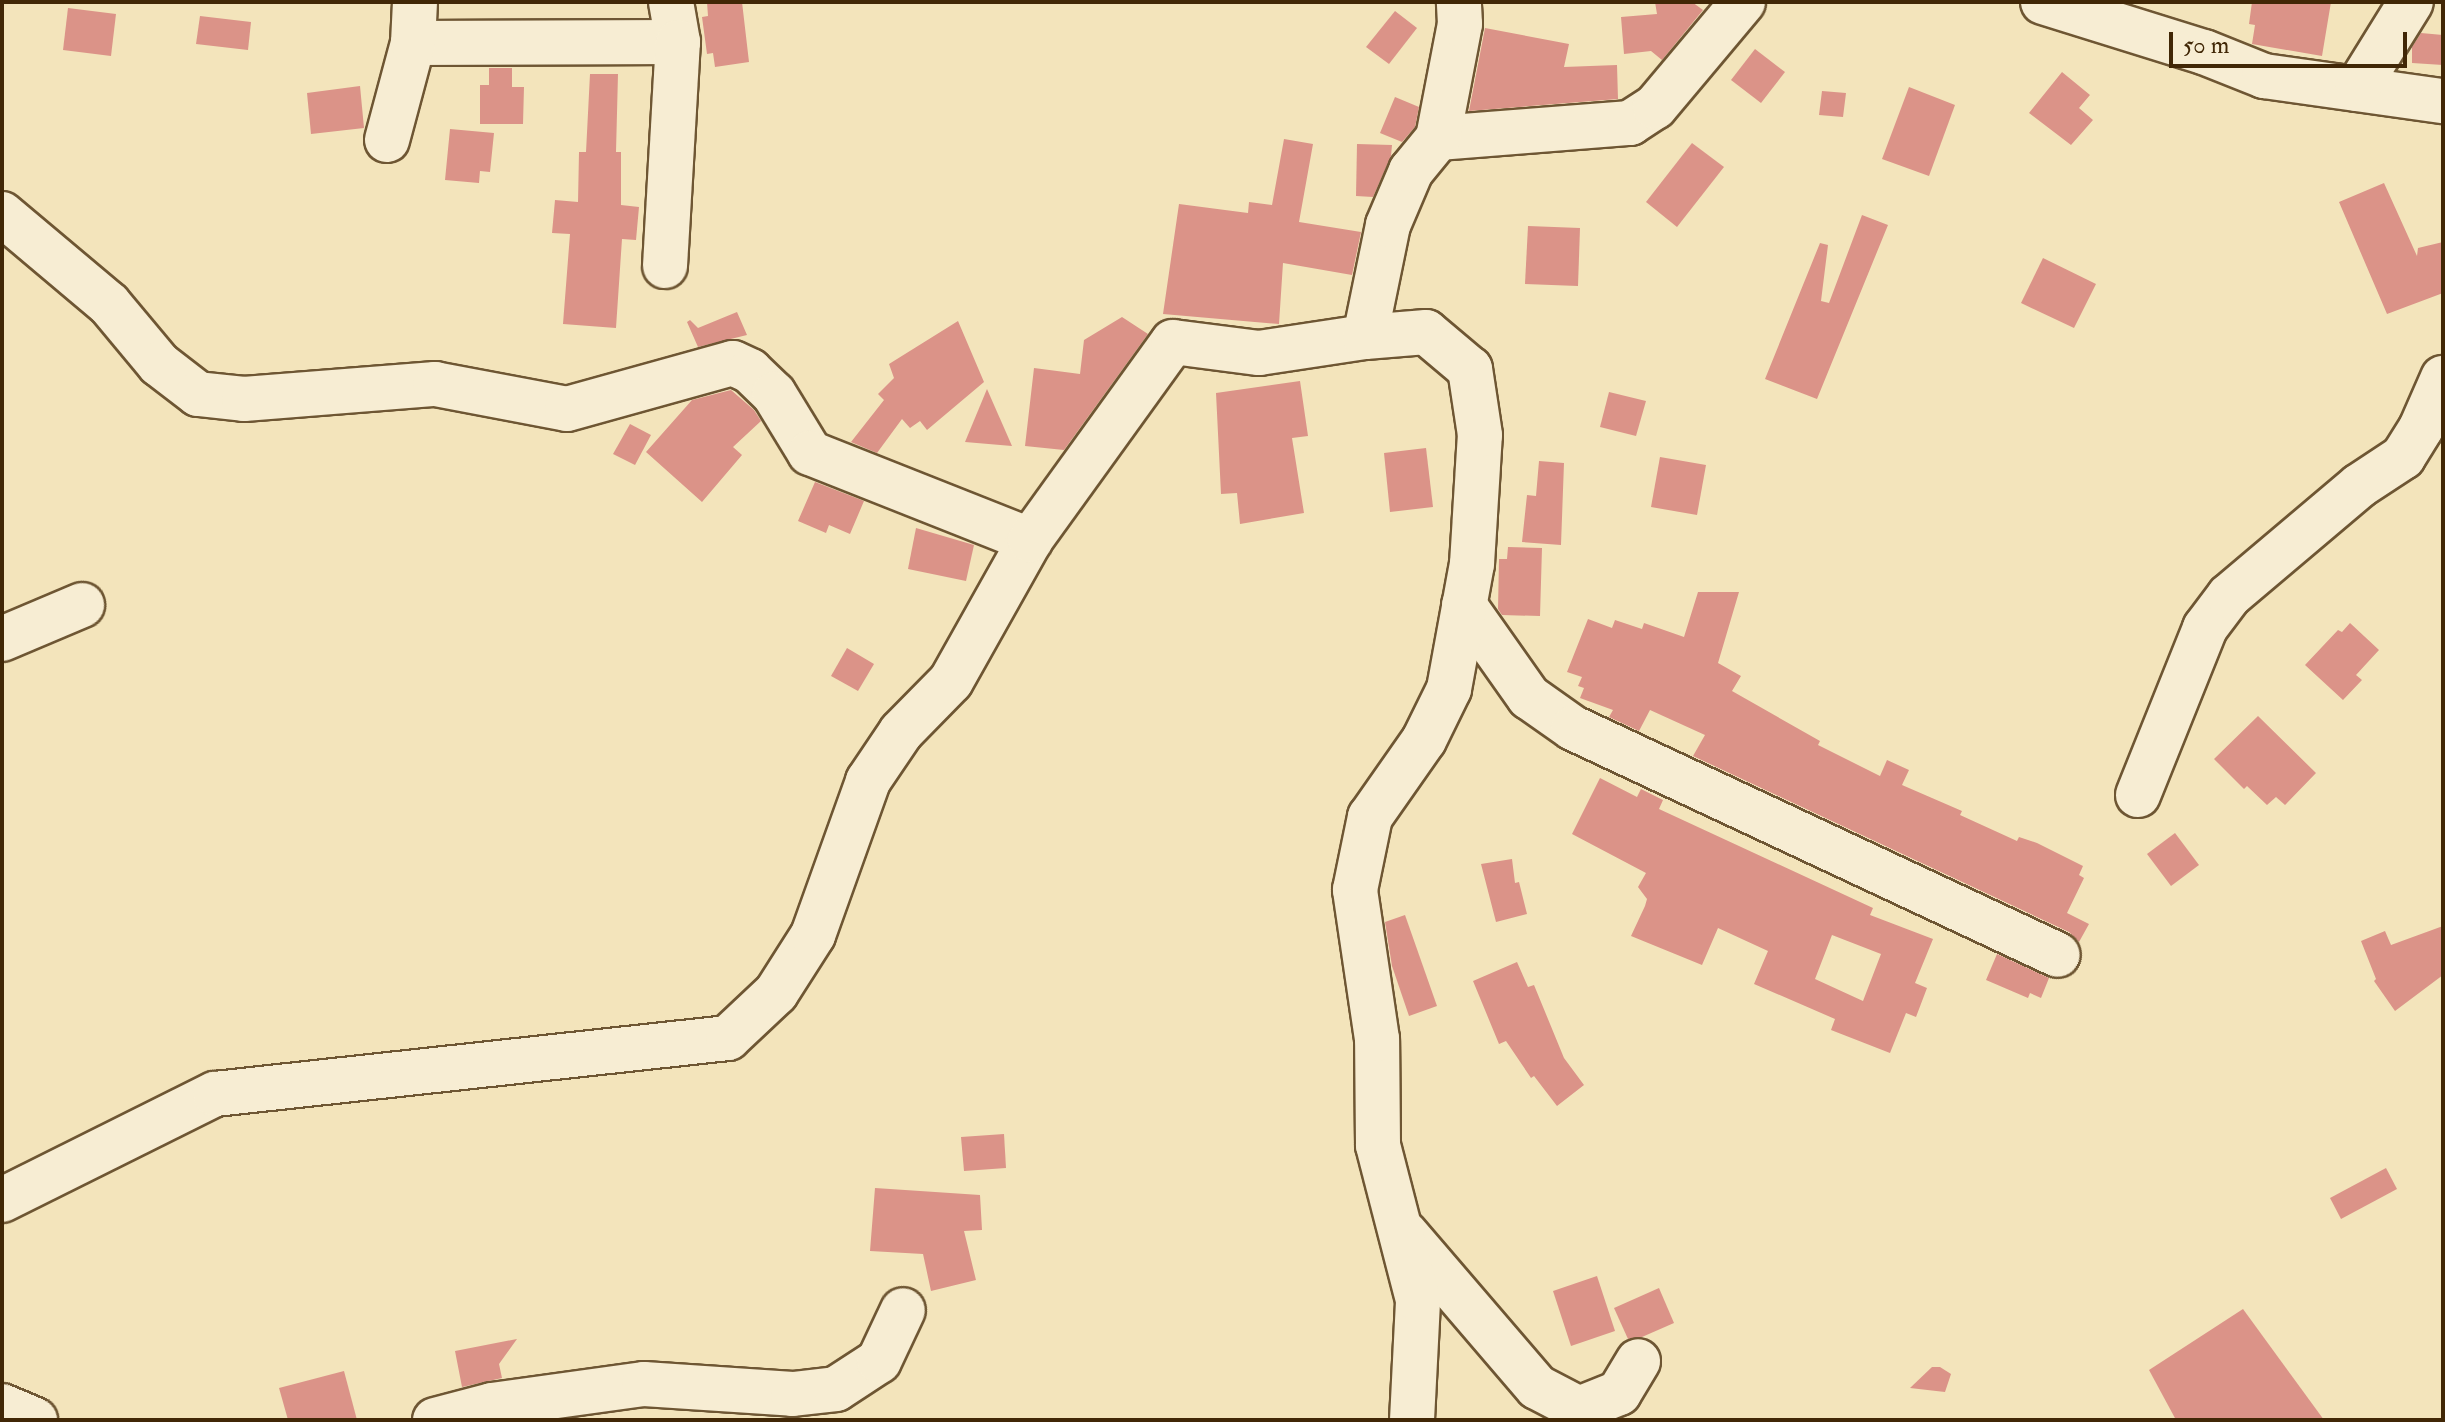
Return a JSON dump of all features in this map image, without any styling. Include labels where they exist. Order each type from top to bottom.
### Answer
[{"type":"street","points":[[1365,337],[1388,225],[1411,171],[1438,138],[1460,24],[1459,2]]},
{"type":"street","points":[[1438,138],[1630,123],[1655,107],[1743,2]]},
{"type":"street","points":[[2043,2],[2204,52],[2264,76],[2443,101]]},
{"type":"street","points":[[2357,89],[2411,2]]},
{"type":"street","points":[[387,140],[414,22],[674,22],[665,266]]},
{"type":"street","points":[[2,214],[109,304],[159,364],[198,394],[244,399],[435,384],[567,409],[733,363],[750,371],[774,394],[810,453],[1030,540]]},
{"type":"street","points":[[2,1200],[215,1094],[728,1038],[776,993],[813,935],[868,781],[901,732],[951,681],[1030,540],[1173,342],[1259,353],[1365,337],[1426,332],[1470,369],[1480,435],[1472,564],[1449,689],[1424,740],[1370,817],[1355,890],[1377,1039],[1378,1145],[1418,1300],[1412,1420]]},
{"type":"street","points":[[2138,795],[2205,628],[2229,596],[2359,486],[2403,457],[2421,428],[2443,378]]},
{"type":"street","points":[[2,639],[82,605]]},
{"type":"street","points":[[1464,605],[1529,697],[1573,728],[2058,955]]},
{"type":"street","points":[[1400,1228],[1537,1387],[1579,1409],[1619,1393],[1638,1361]]},
{"type":"street","points":[[435,1420],[492,1405],[644,1384],[793,1394],[836,1389],[879,1361],[903,1310]]},
{"type":"street","points":[[2,1406],[35,1420]]},
{"type":"building","points":[[707,2],[742,2],[749,62],[715,67],[713,53],[707,54],[702,17],[708,16]]},
{"type":"building","points":[[1655,2],[1692,2],[1703,10],[1662,60],[1651,51],[1624,54],[1621,17],[1657,14]]},
{"type":"building","points":[[2252,2],[2331,2],[2322,56],[2252,44],[2255,25],[2249,24]]},
{"type":"building","points":[[68,8],[116,14],[111,56],[63,50]]},
{"type":"building","points":[[1395,11],[1417,28],[1389,64],[1366,47]]},
{"type":"building","points":[[200,16],[251,22],[248,50],[196,44]]},
{"type":"building","points":[[1485,28],[1569,44],[1564,67],[1617,65],[1618,99],[1469,111]]},
{"type":"building","points":[[2421,33],[2443,35],[2443,65],[2412,63],[2412,47]]},
{"type":"building","points":[[1755,49],[1785,72],[1761,103],[1731,80]]},
{"type":"building","points":[[489,68],[512,68],[512,87],[524,87],[523,124],[480,124],[480,85],[489,85]]},
{"type":"building","points":[[2062,72],[2090,95],[2079,108],[2093,120],[2071,145],[2029,113]]},
{"type":"building","points":[[590,74],[618,74],[616,152],[621,152],[621,205],[639,207],[636,240],[622,239],[616,328],[563,324],[570,234],[552,233],[555,200],[578,202],[579,152],[586,152]]},
{"type":"building","points":[[360,86],[364,128],[311,134],[307,93]]},
{"type":"building","points":[[1909,87],[1955,105],[1929,176],[1882,159]]},
{"type":"building","points":[[1822,91],[1846,93],[1843,117],[1819,115]]},
{"type":"building","points":[[1395,97],[1419,107],[1415,127],[1402,142],[1380,133]]},
{"type":"building","points":[[450,129],[494,133],[490,172],[480,171],[479,183],[445,180]]},
{"type":"building","points":[[1284,139],[1313,144],[1299,222],[1361,232],[1352,275],[1283,263],[1279,324],[1163,314],[1179,204],[1248,213],[1249,202],[1272,205]]},
{"type":"building","points":[[1692,143],[1724,167],[1677,227],[1646,202]]},
{"type":"building","points":[[1357,144],[1392,145],[1391,156],[1373,197],[1356,196]]},
{"type":"building","points":[[2384,183],[2417,256],[2418,248],[2443,242],[2443,293],[2387,314],[2339,202]]},
{"type":"building","points":[[1862,215],[1888,225],[1817,399],[1765,379],[1820,243],[1828,245],[1821,301],[1829,303]]},
{"type":"building","points":[[1528,226],[1580,228],[1578,286],[1525,284]]},
{"type":"building","points":[[2043,258],[2096,284],[2074,328],[2021,303]]},
{"type":"building","points":[[737,312],[747,335],[698,347],[687,322],[690,320],[698,328]]},
{"type":"building","points":[[1122,317],[1148,334],[1064,450],[1025,446],[1034,368],[1080,374],[1084,340]]},
{"type":"building","points":[[958,321],[984,382],[927,430],[920,421],[910,428],[902,419],[877,453],[851,442],[884,400],[878,394],[894,378],[889,364]]},
{"type":"building","points":[[1300,381],[1308,436],[1292,438],[1304,513],[1240,524],[1237,493],[1221,494],[1216,393]]},
{"type":"building","points":[[987,389],[1012,446],[965,442]]},
{"type":"building","points":[[731,390],[754,410],[761,421],[733,447],[742,455],[702,502],[646,452],[692,400]]},
{"type":"building","points":[[1609,392],[1646,401],[1636,436],[1600,427]]},
{"type":"building","points":[[630,424],[651,435],[635,465],[613,454]]},
{"type":"building","points":[[1426,448],[1433,507],[1390,512],[1384,453]]},
{"type":"building","points":[[1660,457],[1706,465],[1697,515],[1651,507]]},
{"type":"building","points":[[1539,461],[1564,463],[1561,545],[1522,542],[1527,495],[1536,496]]},
{"type":"building","points":[[815,482],[864,501],[850,534],[829,525],[826,533],[798,521]]},
{"type":"building","points":[[916,528],[974,545],[966,581],[908,569]]},
{"type":"building","points":[[1508,547],[1542,548],[1540,616],[1502,615],[1498,609],[1499,559],[1507,559]]},
{"type":"building","points":[[1698,592],[1739,592],[1718,663],[1741,676],[1732,691],[1820,741],[1818,745],[1880,776],[1887,760],[1909,770],[1902,785],[1962,811],[1960,815],[2017,841],[2019,837],[2037,843],[2083,866],[2079,875],[2084,878],[2067,913],[2089,924],[2079,942],[2069,932],[1693,756],[1705,735],[1650,710],[1639,731],[1609,717],[1613,710],[1580,698],[1584,688],[1578,686],[1582,677],[1567,672],[1588,619],[1612,628],[1615,620],[1642,629],[1644,623],[1684,637]]},
{"type":"building","points":[[2350,623],[2379,650],[2356,675],[2362,680],[2343,700],[2305,665],[2338,630],[2342,632]]},
{"type":"building","points":[[847,648],[874,664],[858,691],[831,676]]},
{"type":"building","points":[[2258,716],[2316,773],[2285,805],[2276,797],[2267,805],[2247,786],[2244,789],[2214,759]]},
{"type":"building","points":[[1600,778],[1637,797],[1641,789],[1663,800],[1659,809],[1873,908],[1870,915],[1933,939],[1915,983],[1927,988],[1916,1017],[1906,1013],[1890,1053],[1831,1030],[1835,1019],[1754,984],[1768,951],[1718,928],[1702,965],[1631,936],[1647,899],[1638,887],[1646,873],[1572,834]],"holes":[[[1832,935],[1881,954],[1863,1001],[1815,979]]]},
{"type":"building","points":[[2175,833],[2199,865],[2171,886],[2147,854]]},
{"type":"building","points":[[1512,859],[1515,883],[1519,882],[1527,914],[1496,922],[1481,864]]},
{"type":"building","points":[[1405,915],[1437,1006],[1409,1016],[1392,966],[1385,922]]},
{"type":"building","points":[[2443,926],[2443,975],[2395,1011],[2374,981],[2376,979],[2361,941],[2385,931],[2391,945]]},
{"type":"building","points":[[1997,954],[2049,978],[2041,998],[2030,993],[2028,998],[1986,980]]},
{"type":"building","points":[[1517,962],[1528,987],[1534,985],[1564,1058],[1584,1085],[1557,1106],[1534,1076],[1531,1078],[1506,1041],[1499,1044],[1473,981]]},
{"type":"building","points":[[1004,1134],[1006,1168],[964,1171],[961,1137]]},
{"type":"building","points":[[2386,1168],[2397,1189],[2341,1219],[2330,1198]]},
{"type":"building","points":[[875,1188],[980,1195],[982,1230],[964,1231],[976,1280],[931,1291],[923,1254],[870,1251]]},
{"type":"building","points":[[1597,1276],[1615,1331],[1571,1346],[1553,1291]]},
{"type":"building","points":[[1659,1288],[1674,1323],[1642,1337],[1628,1339],[1614,1308]]},
{"type":"building","points":[[2243,1309],[2324,1420],[2176,1420],[2149,1370]]},
{"type":"building","points":[[517,1339],[499,1364],[502,1378],[462,1387],[455,1351]]},
{"type":"building","points":[[1932,1367],[1940,1367],[1951,1374],[1945,1392],[1910,1388]]},
{"type":"building","points":[[344,1371],[357,1420],[288,1420],[279,1388]]}]
